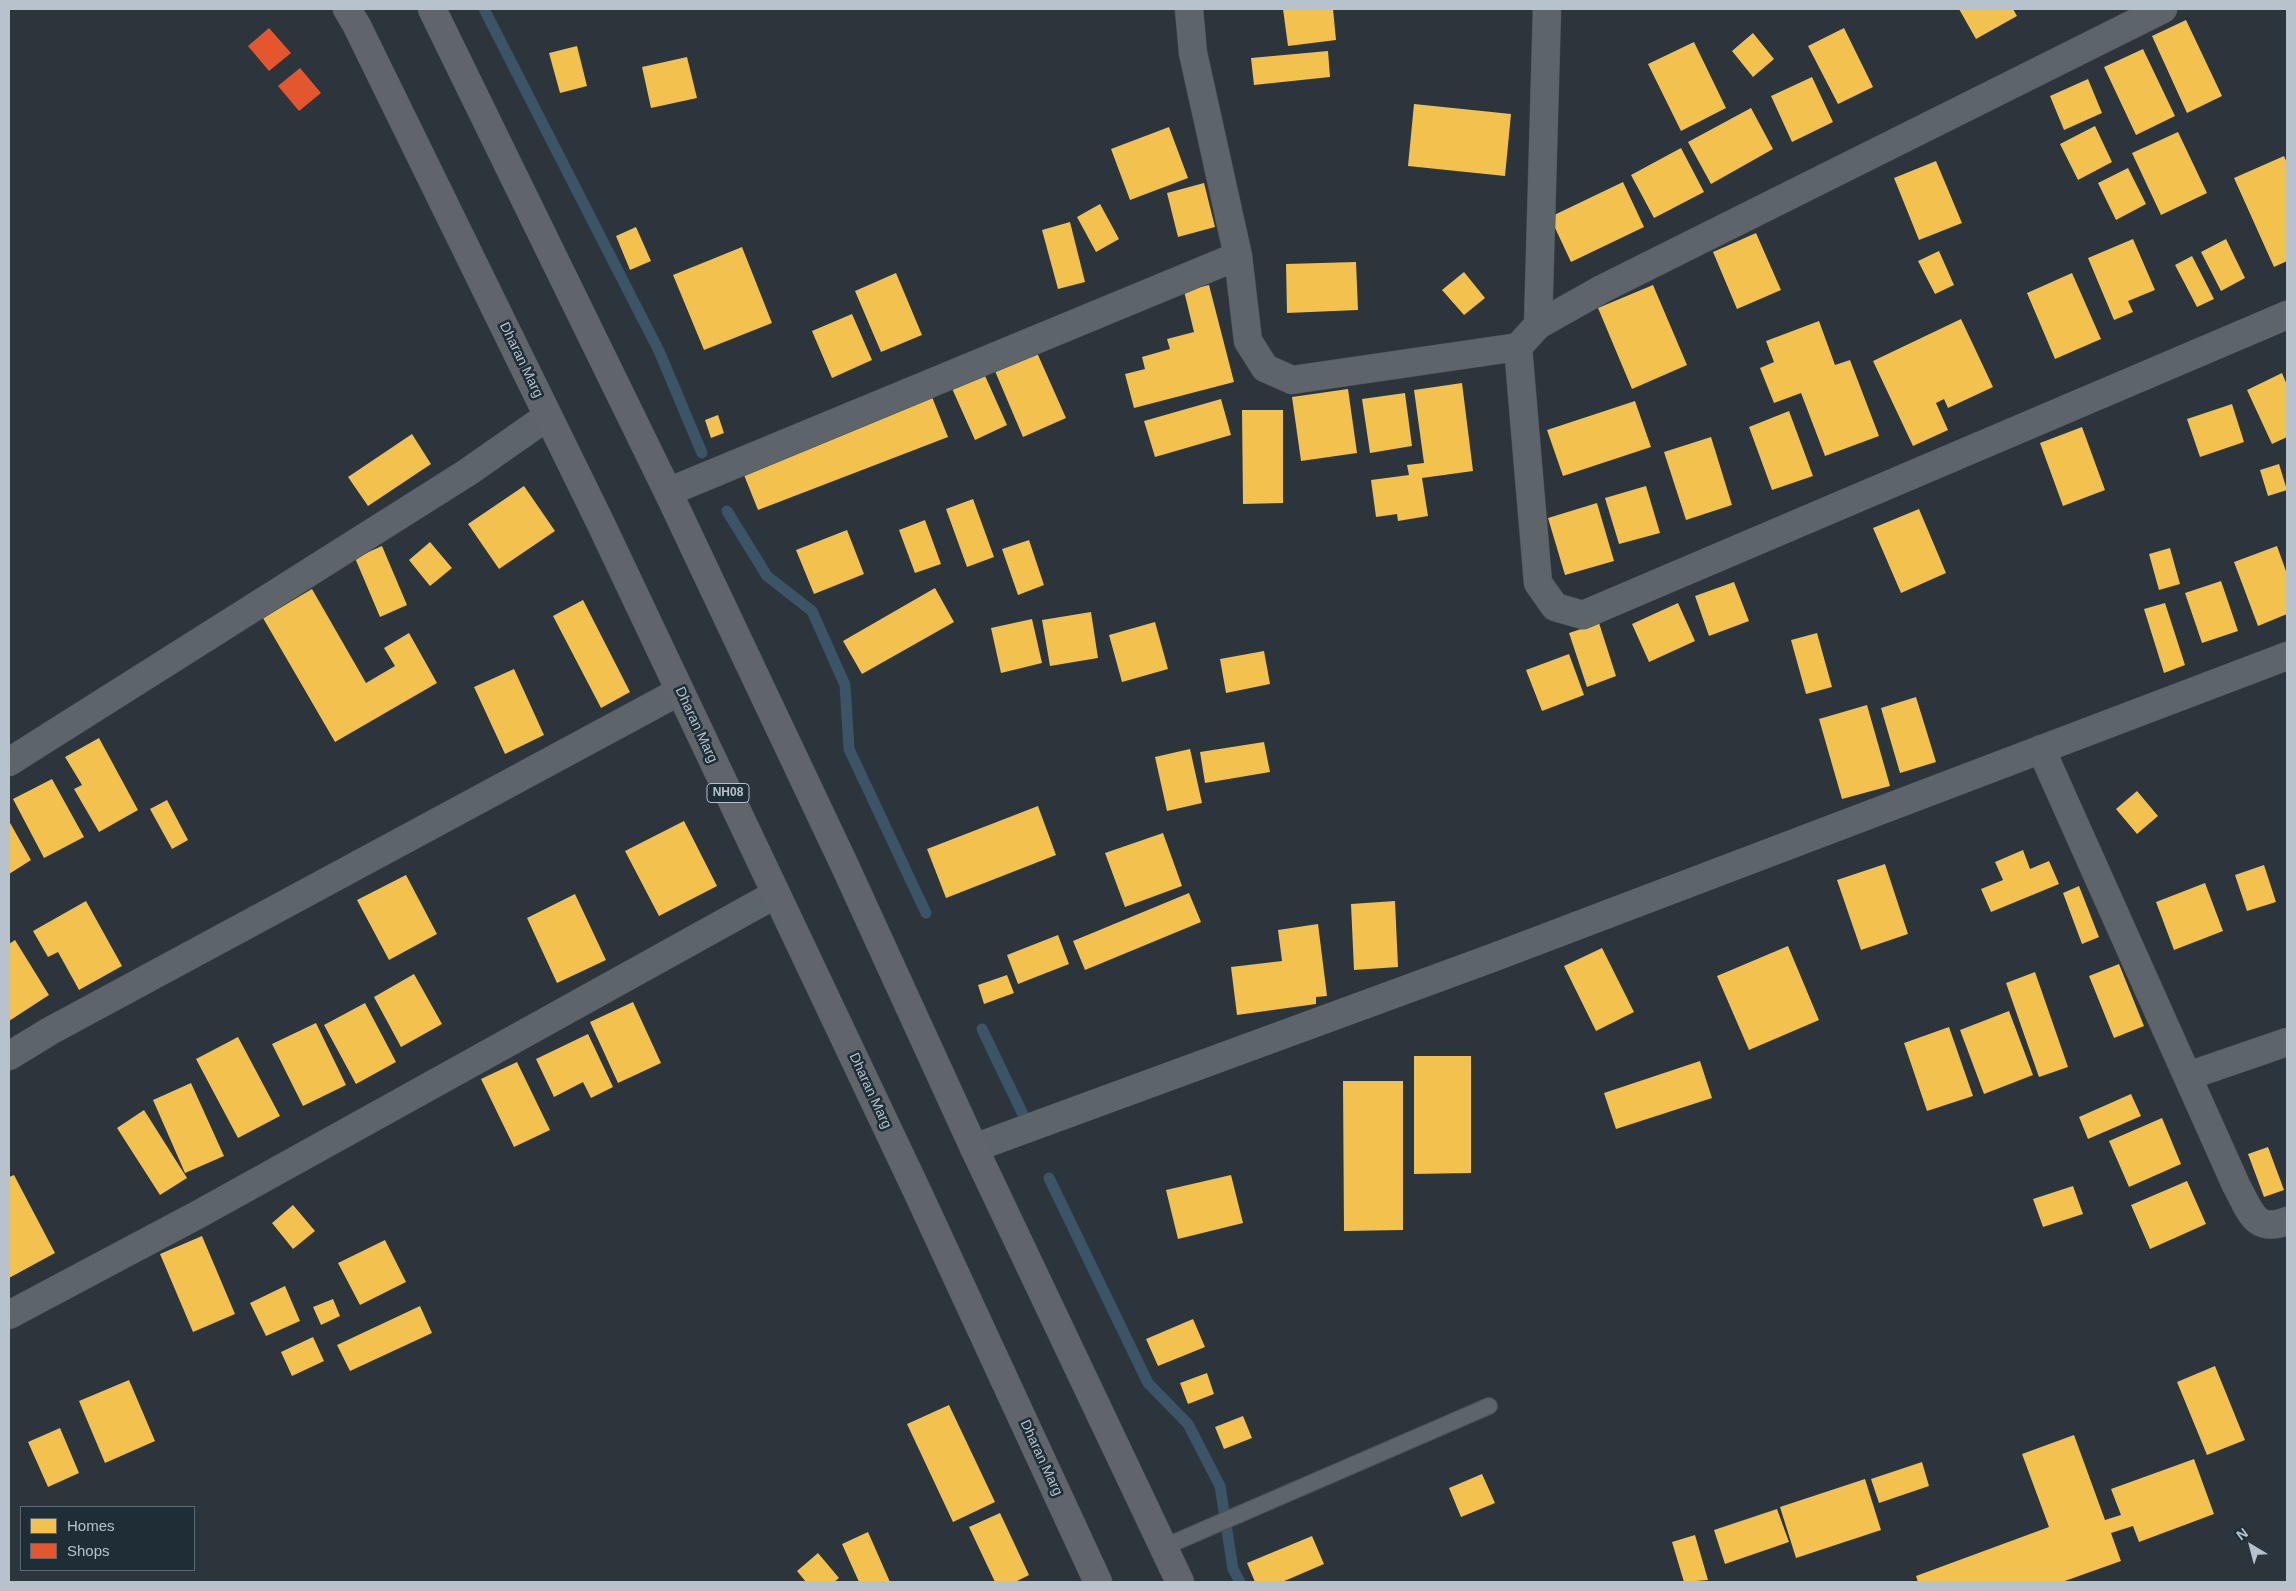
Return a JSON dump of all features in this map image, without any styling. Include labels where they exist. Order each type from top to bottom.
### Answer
[{"type":"main road","name":"Dharan Marg","points":[[347,9],[548,416],[680,691],[918,1194],[1098,1582]]},
{"type":"main road","points":[[432,9],[668,492],[848,873],[974,1148],[1180,1582]]},
{"type":"street","points":[[1189,9],[1193,53],[1238,256],[1248,341],[1265,368],[1292,380],[1518,348],[1538,324],[1611,284],[2163,9]]},
{"type":"street","points":[[1538,324],[1547,9]]},
{"type":"street","points":[[668,492],[1238,256]]},
{"type":"street","points":[[1518,348],[1538,583],[1554,607],[1583,616],[2287,315]]},
{"type":"street","points":[[9,762],[468,472],[548,416]]},
{"type":"street","points":[[974,1148],[1492,958],[2287,656]]},
{"type":"street","points":[[9,1056],[50,1031],[680,691]]},
{"type":"street","points":[[2041,749],[2236,1185],[2254,1218],[2267,1226],[2287,1221]]},
{"type":"street","points":[[9,1315],[198,1214],[776,894]]},
{"type":"street","points":[[2188,1076],[2287,1042]]},
{"type":"lane","points":[[1164,1547],[1489,1406]]},
{"type":"building: Homes","points":[[1283,9],[1333,9],[1336,40],[1288,46]]},
{"type":"building: Homes","points":[[1959,9],[2013,9],[2017,16],[1976,39]]},
{"type":"building: Homes","points":[[2186,20],[2222,96],[2187,113],[2152,36]]},
{"type":"building: Homes","points":[[1844,28],[1873,87],[1838,104],[1808,46]]},
{"type":"building: Homes","points":[[1753,33],[1774,59],[1753,77],[1732,51]]},
{"type":"building: Homes","points":[[1694,42],[1726,108],[1681,131],[1648,64]]},
{"type":"building: Homes","points":[[577,46],[587,86],[560,93],[549,53]]},
{"type":"building: Homes","points":[[2143,49],[2175,116],[2136,135],[2104,67]]},
{"type":"building: Homes","points":[[1328,51],[1330,77],[1254,85],[1251,58]]},
{"type":"building: Homes","points":[[687,57],[697,98],[651,108],[642,67]]},
{"type":"building: Homes","points":[[1812,77],[1833,122],[1792,142],[1771,96]]},
{"type":"building: Homes","points":[[2088,79],[2102,113],[2064,130],[2050,96]]},
{"type":"building: Homes","points":[[1414,104],[1511,114],[1505,176],[1408,166]]},
{"type":"building: Homes","points":[[1751,108],[1773,149],[1711,184],[1688,142]]},
{"type":"building: Homes","points":[[2095,126],[2112,162],[2078,180],[2060,144]]},
{"type":"building: Homes","points":[[1169,127],[1188,178],[1130,200],[1111,149]]},
{"type":"building: Homes","points":[[2178,132],[2207,193],[2161,215],[2132,153]]},
{"type":"building: Homes","points":[[1681,148],[1704,192],[1654,218],[1631,175]]},
{"type":"building: Homes","points":[[2284,156],[2287,163],[2287,261],[2274,267],[2234,178]]},
{"type":"building: Homes","points":[[1936,161],[1962,223],[1919,240],[1894,178]]},
{"type":"building: Homes","points":[[2128,168],[2146,204],[2116,220],[2098,183]]},
{"type":"building: Homes","points":[[1623,182],[1644,227],[1571,262],[1550,217]]},
{"type":"building: Homes","points":[[1204,183],[1215,227],[1178,237],[1167,193]]},
{"type":"building: Homes","points":[[1100,204],[1119,239],[1096,252],[1077,217]]},
{"type":"building: Homes","points":[[1070,222],[1085,282],[1058,289],[1042,230]]},
{"type":"building: Homes","points":[[636,227],[651,261],[630,270],[616,236]]},
{"type":"building: Homes","points":[[1756,233],[1781,290],[1737,309],[1713,252]]},
{"type":"building: Homes","points":[[2133,239],[2155,290],[2128,301],[2133,312],[2114,320],[2088,258]]},
{"type":"building: Homes","points":[[2226,239],[2245,278],[2221,291],[2201,252]]},
{"type":"building: Homes","points":[[742,247],[772,323],[704,350],[673,275]]},
{"type":"building: Homes","points":[[1939,251],[1954,285],[1935,294],[1918,261]]},
{"type":"building: Homes","points":[[2192,256],[2214,299],[2197,307],[2175,265]]},
{"type":"building: Homes","points":[[1356,262],[1358,310],[1287,313],[1286,264]]},
{"type":"building: Homes","points":[[1464,272],[1485,298],[1464,315],[1442,290]]},
{"type":"building: Homes","points":[[896,273],[922,335],[881,352],[855,291]]},
{"type":"building: Homes","points":[[2072,273],[2101,339],[2055,359],[2027,293]]},
{"type":"building: Homes","points":[[1209,285],[1234,382],[1134,408],[1125,374],[1145,369],[1142,357],[1170,349],[1167,339],[1194,332],[1184,291]]},
{"type":"building: Homes","points":[[1653,285],[1687,365],[1632,389],[1598,308]]},
{"type":"building: Homes","points":[[852,314],[872,360],[832,378],[812,331]]},
{"type":"building: Homes","points":[[1961,319],[1993,387],[1948,408],[1944,399],[1936,403],[1948,430],[1913,446],[1873,361]]},
{"type":"building: Homes","points":[[1819,321],[1835,365],[1850,360],[1879,436],[1825,456],[1801,393],[1774,403],[1760,368],[1774,362],[1766,341]]},
{"type":"building: Homes","points":[[1034,346],[1066,418],[1023,437],[992,364]]},
{"type":"building: Homes","points":[[982,369],[1007,425],[975,440],[950,384]]},
{"type":"building: Homes","points":[[2282,373],[2287,385],[2287,437],[2272,444],[2247,390]]},
{"type":"building: Homes","points":[[1462,383],[1473,471],[1422,478],[1428,516],[1398,521],[1397,514],[1376,517],[1371,480],[1409,475],[1407,465],[1424,463],[1414,390]]},
{"type":"building: Homes","points":[[1348,389],[1357,453],[1301,461],[1292,397]]},
{"type":"building: Homes","points":[[1405,393],[1412,446],[1370,453],[1362,399]]},
{"type":"building: Homes","points":[[932,397],[948,437],[758,510],[742,470]]},
{"type":"building: Homes","points":[[1221,399],[1231,435],[1155,457],[1144,421]]},
{"type":"building: Homes","points":[[1635,401],[1651,447],[1563,476],[1547,430]]},
{"type":"building: Homes","points":[[2232,404],[2244,442],[2200,457],[2187,419]]},
{"type":"building: Homes","points":[[1242,410],[1283,410],[1283,503],[1243,504]]},
{"type":"building: Homes","points":[[1789,411],[1813,476],[1772,490],[1749,427]]},
{"type":"building: Homes","points":[[718,415],[724,433],[711,438],[705,420]]},
{"type":"building: Homes","points":[[2082,427],[2105,490],[2063,506],[2040,443]]},
{"type":"building: Homes","points":[[412,434],[431,464],[368,506],[348,477]]},
{"type":"building: Homes","points":[[1711,437],[1732,505],[1686,520],[1664,452]]},
{"type":"building: Homes","points":[[2279,464],[2287,490],[2268,496],[2260,470]]},
{"type":"building: Homes","points":[[524,486],[555,531],[499,569],[468,524]]},
{"type":"building: Homes","points":[[1646,486],[1660,533],[1619,544],[1605,498]]},
{"type":"building: Homes","points":[[973,499],[994,557],[967,567],[946,509]]},
{"type":"building: Homes","points":[[1597,503],[1614,561],[1565,575],[1548,518]]},
{"type":"building: Homes","points":[[1919,509],[1946,573],[1901,593],[1873,528]]},
{"type":"building: Homes","points":[[925,520],[941,564],[915,573],[899,530]]},
{"type":"building: Homes","points":[[847,530],[864,574],[814,594],[796,550]]},
{"type":"building: Homes","points":[[1029,540],[1044,585],[1018,595],[1002,549]]},
{"type":"building: Homes","points":[[430,542],[452,568],[430,586],[409,560]]},
{"type":"building: Homes","points":[[382,546],[407,605],[380,617],[355,558]]},
{"type":"building: Homes","points":[[2277,546],[2287,574],[2287,614],[2258,626],[2234,562]]},
{"type":"building: Homes","points":[[2170,548],[2180,584],[2159,590],[2149,554]]},
{"type":"building: Homes","points":[[2221,581],[2238,631],[2202,643],[2185,593]]},
{"type":"building: Homes","points":[[1734,582],[1749,621],[1709,636],[1695,596]]},
{"type":"building: Homes","points":[[935,588],[954,622],[862,674],[843,641]]},
{"type":"building: Homes","points":[[312,589],[366,683],[395,666],[384,648],[409,633],[437,683],[335,742],[263,618]]},
{"type":"building: Homes","points":[[583,600],[630,692],[601,708],[553,616]]},
{"type":"building: Homes","points":[[1678,603],[1695,641],[1649,662],[1632,624]]},
{"type":"building: Homes","points":[[2165,603],[2185,665],[2164,673],[2144,609]]},
{"type":"building: Homes","points":[[1091,612],[1098,658],[1050,666],[1042,620]]},
{"type":"building: Homes","points":[[1032,619],[1042,663],[1001,673],[991,628]]},
{"type":"building: Homes","points":[[1155,622],[1168,669],[1122,682],[1109,635]]},
{"type":"building: Homes","points":[[1599,623],[1616,676],[1587,687],[1569,633]]},
{"type":"building: Homes","points":[[1817,633],[1832,687],[1806,694],[1791,640]]},
{"type":"building: Homes","points":[[1264,651],[1270,684],[1226,693],[1220,659]]},
{"type":"building: Homes","points":[[1569,654],[1584,695],[1542,711],[1526,670]]},
{"type":"building: Homes","points":[[514,669],[544,735],[505,754],[474,687]]},
{"type":"building: Homes","points":[[1916,697],[1936,762],[1900,773],[1881,708]]},
{"type":"building: Homes","points":[[1867,705],[1890,786],[1842,799],[1819,719]]},
{"type":"building: Homes","points":[[99,738],[138,810],[99,832],[74,789],[82,785],[65,757]]},
{"type":"building: Homes","points":[[1264,742],[1270,772],[1205,783],[1200,752]]},
{"type":"building: Homes","points":[[1190,749],[1202,803],[1167,811],[1155,757]]},
{"type":"building: Homes","points":[[52,779],[84,837],[44,858],[13,799]]},
{"type":"building: Homes","points":[[2137,791],[2158,816],[2137,834],[2116,809]]},
{"type":"building: Homes","points":[[167,800],[188,840],[172,849],[150,809]]},
{"type":"building: Homes","points":[[1038,806],[1056,855],[946,898],[927,849]]},
{"type":"building: Homes","points":[[9,821],[31,860],[9,874]]},
{"type":"building: Homes","points":[[684,821],[717,886],[659,916],[625,851]]},
{"type":"building: Homes","points":[[1163,833],[1182,886],[1125,907],[1105,853]]},
{"type":"building: Homes","points":[[2023,850],[2030,869],[2049,861],[2059,884],[1991,912],[1981,889],[2003,880],[1995,862]]},
{"type":"building: Homes","points":[[1885,864],[1908,934],[1861,950],[1837,880]]},
{"type":"building: Homes","points":[[2264,865],[2276,902],[2247,911],[2235,875]]},
{"type":"building: Homes","points":[[406,875],[437,934],[389,960],[357,900]]},
{"type":"building: Homes","points":[[2205,883],[2223,931],[2174,950],[2156,902]]},
{"type":"building: Homes","points":[[2079,886],[2099,937],[2082,944],[2063,893]]},
{"type":"building: Homes","points":[[1189,893],[1201,922],[1085,970],[1073,941]]},
{"type":"building: Homes","points":[[575,894],[606,960],[557,983],[527,918]]},
{"type":"building: Homes","points":[[86,901],[122,966],[79,990],[58,952],[48,957],[33,931]]},
{"type":"building: Homes","points":[[1395,901],[1398,967],[1354,970],[1351,904]]},
{"type":"building: Homes","points":[[1318,924],[1327,996],[1316,997],[1316,1004],[1237,1015],[1231,967],[1282,961],[1278,930]]},
{"type":"building: Homes","points":[[1058,935],[1069,964],[1018,984],[1007,955]]},
{"type":"building: Homes","points":[[15,940],[49,995],[9,1021],[9,944]]},
{"type":"building: Homes","points":[[1788,946],[1819,1020],[1749,1050],[1717,976]]},
{"type":"building: Homes","points":[[1602,948],[1634,1012],[1596,1031],[1564,966]]},
{"type":"building: Homes","points":[[2119,964],[2144,1026],[2114,1038],[2089,976]]},
{"type":"building: Homes","points":[[2035,972],[2068,1067],[2039,1077],[2006,983]]},
{"type":"building: Homes","points":[[414,974],[442,1024],[401,1047],[374,997]]},
{"type":"building: Homes","points":[[1007,975],[1014,993],[984,1004],[978,985]]},
{"type":"building: Homes","points":[[633,1002],[661,1063],[618,1083],[590,1022]]},
{"type":"building: Homes","points":[[365,1003],[396,1062],[356,1084],[324,1025]]},
{"type":"building: Homes","points":[[2009,1011],[2033,1075],[1984,1094],[1960,1030]]},
{"type":"building: Homes","points":[[316,1023],[346,1085],[303,1106],[272,1044]]},
{"type":"building: Homes","points":[[1949,1027],[1973,1096],[1927,1111],[1904,1043]]},
{"type":"building: Homes","points":[[588,1034],[613,1087],[591,1098],[583,1082],[554,1097],[536,1059]]},
{"type":"building: Homes","points":[[238,1037],[280,1116],[238,1138],[196,1059]]},
{"type":"building: Homes","points":[[1414,1056],[1471,1056],[1471,1173],[1414,1174]]},
{"type":"building: Homes","points":[[1700,1061],[1712,1098],[1616,1129],[1604,1093]]},
{"type":"building: Homes","points":[[517,1062],[550,1130],[514,1147],[481,1079]]},
{"type":"building: Homes","points":[[1343,1081],[1403,1081],[1403,1230],[1344,1231]]},
{"type":"building: Homes","points":[[191,1083],[224,1156],[185,1173],[153,1100]]},
{"type":"building: Homes","points":[[2131,1094],[2141,1116],[2088,1139],[2079,1117]]},
{"type":"building: Homes","points":[[144,1110],[187,1178],[160,1195],[117,1128]]},
{"type":"building: Homes","points":[[2162,1118],[2181,1164],[2129,1187],[2109,1141]]},
{"type":"building: Homes","points":[[2268,1147],[2284,1190],[2264,1197],[2248,1154]]},
{"type":"building: Homes","points":[[14,1175],[55,1253],[9,1278],[9,1177]]},
{"type":"building: Homes","points":[[1231,1175],[1243,1223],[1178,1239],[1166,1190]]},
{"type":"building: Homes","points":[[2187,1181],[2206,1224],[2150,1249],[2131,1205]]},
{"type":"building: Homes","points":[[2073,1186],[2083,1214],[2043,1227],[2033,1199]]},
{"type":"building: Homes","points":[[293,1205],[315,1231],[293,1249],[272,1223]]},
{"type":"building: Homes","points":[[202,1236],[235,1314],[193,1332],[160,1254]]},
{"type":"building: Homes","points":[[385,1240],[406,1282],[360,1305],[338,1263]]},
{"type":"building: Homes","points":[[285,1286],[300,1321],[266,1336],[250,1303]]},
{"type":"building: Homes","points":[[333,1299],[340,1316],[321,1325],[313,1307]]},
{"type":"building: Homes","points":[[420,1306],[432,1333],[350,1371],[337,1345]]},
{"type":"building: Homes","points":[[1193,1319],[1205,1347],[1158,1366],[1146,1339]]},
{"type":"building: Homes","points":[[313,1337],[324,1361],[292,1376],[281,1352]]},
{"type":"building: Homes","points":[[2215,1366],[2245,1440],[2207,1455],[2177,1382]]},
{"type":"building: Homes","points":[[1207,1373],[1214,1394],[1188,1404],[1180,1383]]},
{"type":"building: Homes","points":[[129,1380],[155,1441],[105,1463],[79,1401]]},
{"type":"building: Homes","points":[[949,1405],[995,1502],[953,1522],[907,1424]]},
{"type":"building: Homes","points":[[1243,1416],[1252,1438],[1224,1449],[1215,1427]]},
{"type":"building: Homes","points":[[60,1428],[79,1473],[48,1487],[28,1442]]},
{"type":"building: Homes","points":[[2074,1435],[2105,1520],[2121,1515],[2111,1489],[2194,1459],[2214,1514],[2139,1542],[2133,1526],[2111,1533],[2121,1561],[2062,1582],[1918,1582],[1916,1576],[2049,1527],[2022,1454]]},
{"type":"building: Homes","points":[[1922,1462],[1929,1486],[1879,1503],[1871,1479]]},
{"type":"building: Homes","points":[[1482,1474],[1495,1503],[1461,1517],[1449,1488]]},
{"type":"building: Homes","points":[[1865,1479],[1881,1530],[1796,1558],[1780,1507]]},
{"type":"building: Homes","points":[[1777,1509],[1789,1542],[1725,1564],[1714,1530]]},
{"type":"building: Homes","points":[[1000,1513],[1029,1575],[1015,1582],[995,1582],[969,1527]]},
{"type":"building: Homes","points":[[868,1532],[890,1582],[859,1582],[842,1544]]},
{"type":"building: Homes","points":[[1695,1535],[1708,1580],[1684,1582],[1672,1542]]},
{"type":"building: Homes","points":[[1312,1536],[1324,1564],[1282,1582],[1255,1582],[1247,1563]]},
{"type":"building: Homes","points":[[818,1553],[839,1578],[834,1582],[806,1582],[797,1571]]},
{"type":"building: Shops","points":[[269,28],[291,53],[269,71],[248,46]]},
{"type":"building: Shops","points":[[300,68],[321,93],[299,111],[278,86]]},
{"type":"waterway","points":[[484,9],[659,351],[702,453]]},
{"type":"waterway","points":[[727,511],[767,576],[812,611],[845,685],[849,749],[926,913]]},
{"type":"waterway","points":[[982,1029],[1029,1127]]},
{"type":"waterway","points":[[1049,1178],[1148,1383],[1188,1424],[1220,1486],[1233,1569],[1240,1582]]}]
